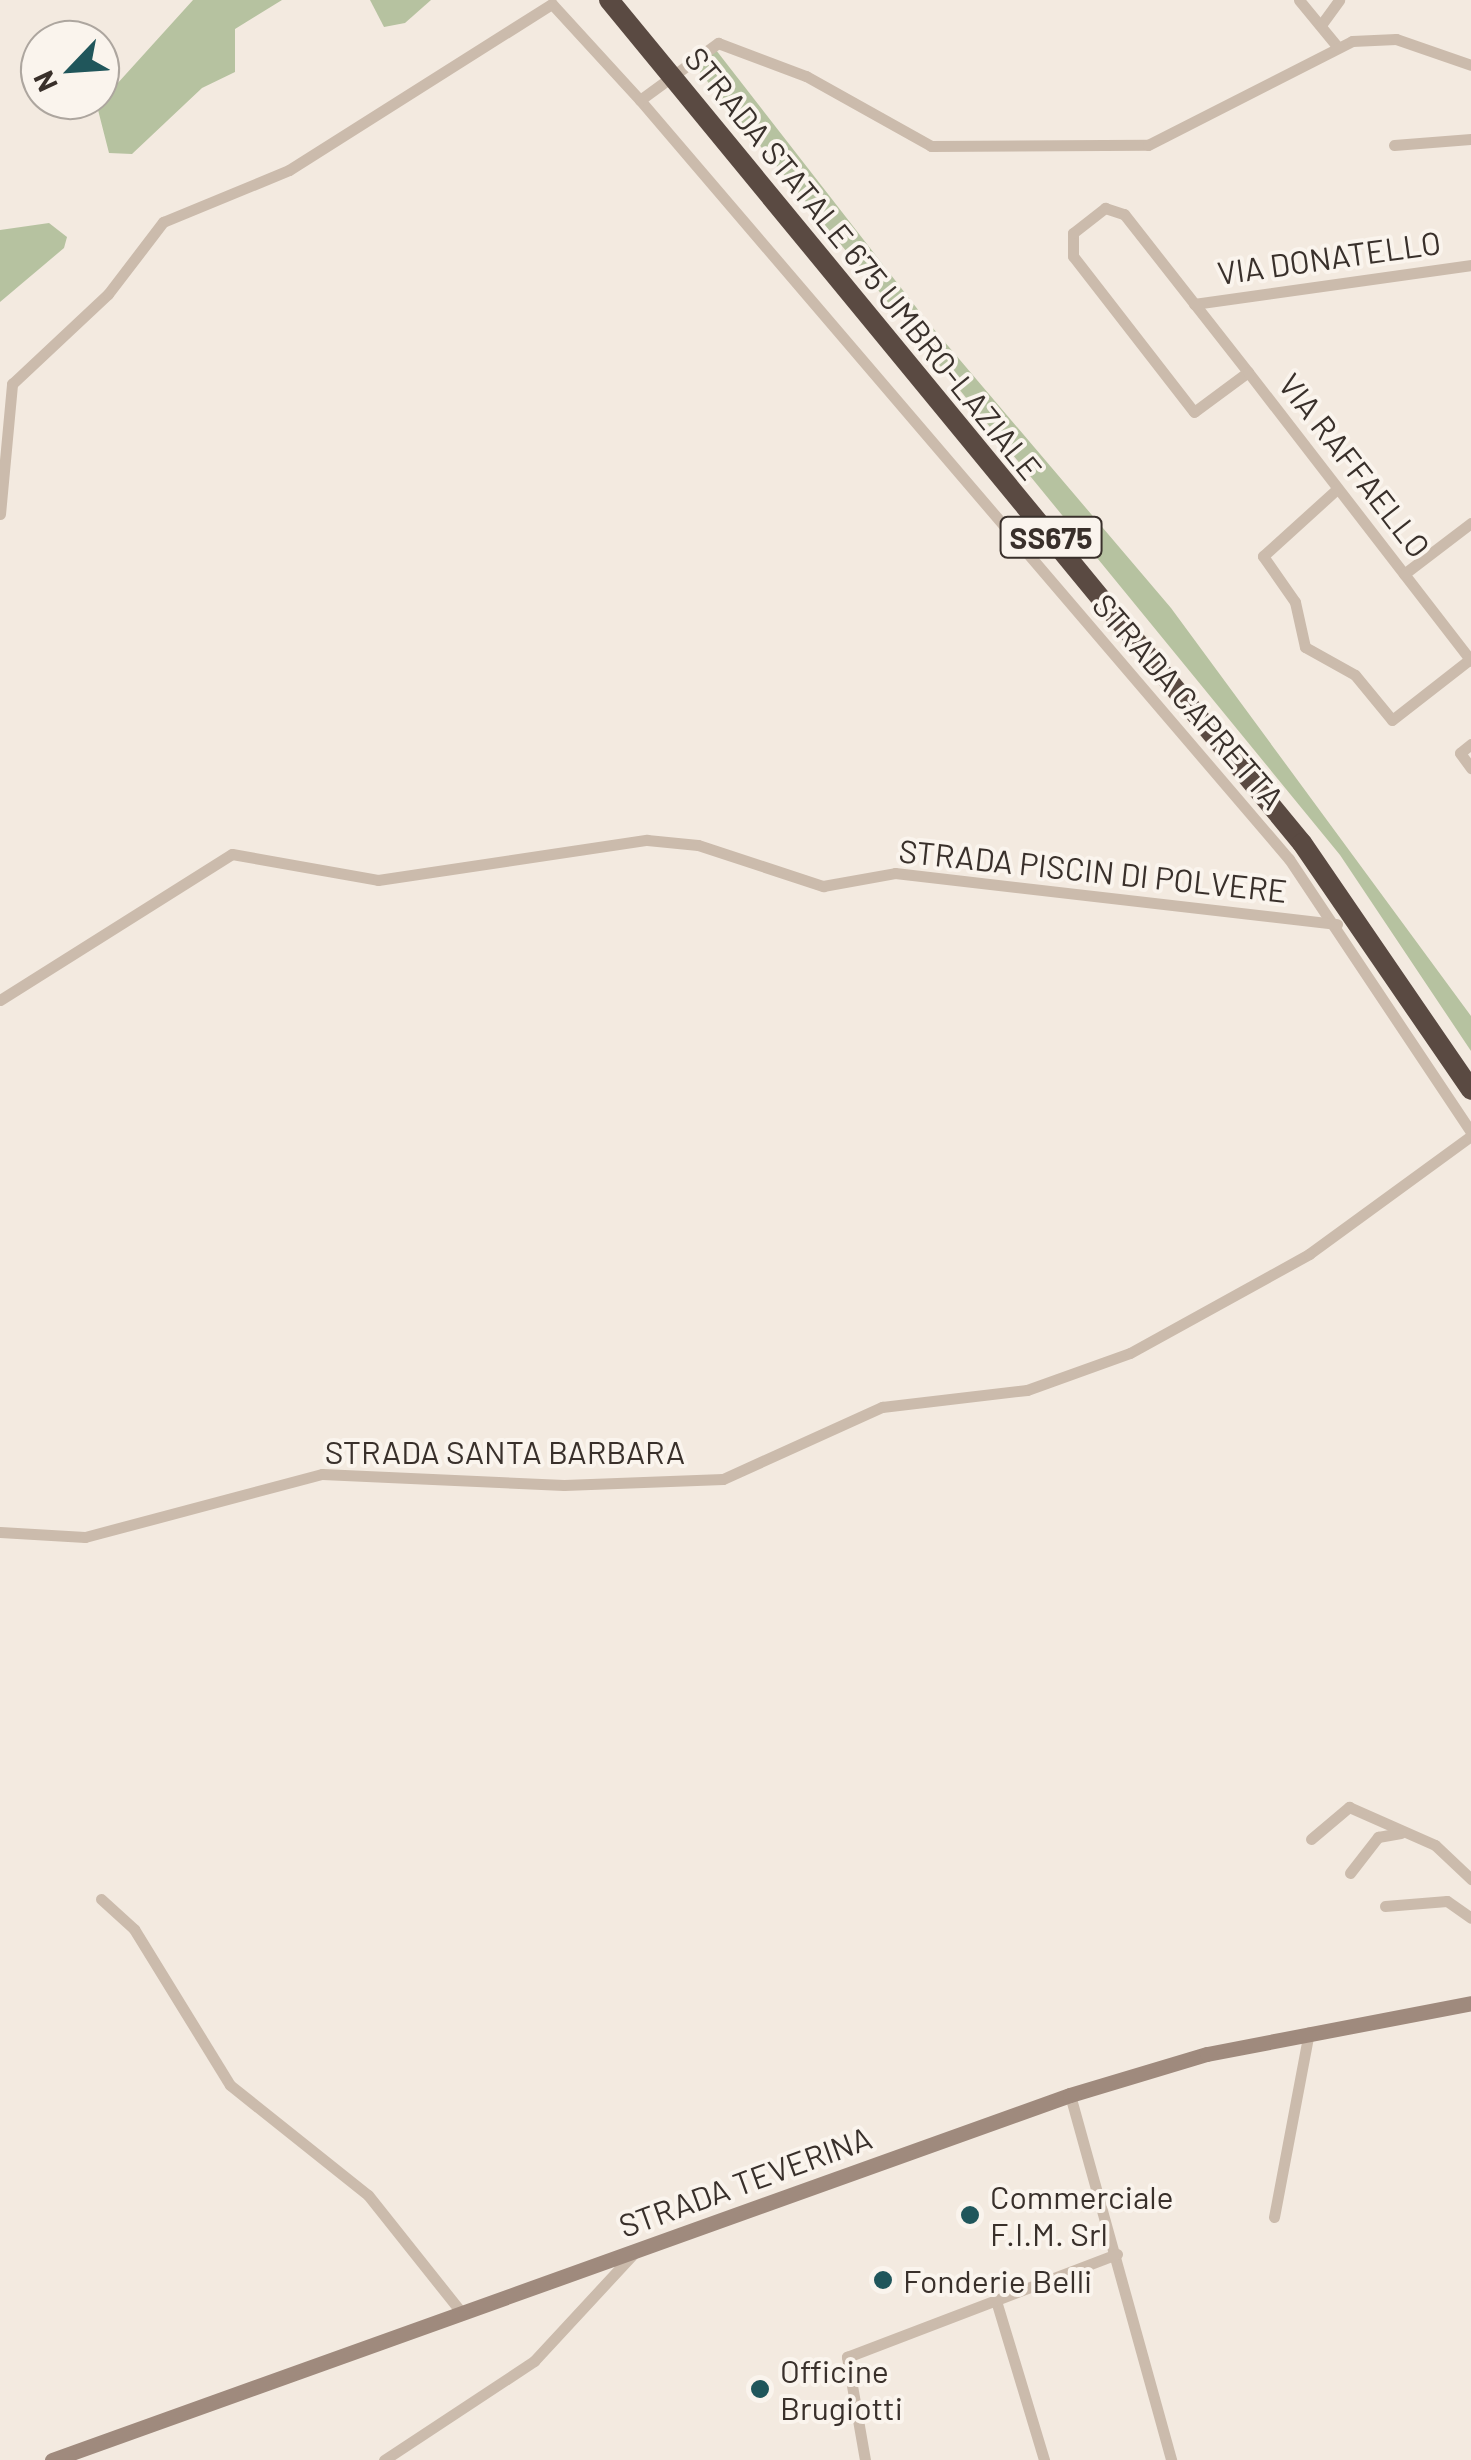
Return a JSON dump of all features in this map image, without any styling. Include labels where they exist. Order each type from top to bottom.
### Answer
[{"type":"highway","name":"STRADA STATALE 675 UMBRO-LAZIALE","points":[[609,0],[1302,843],[1471,1090]]},
{"type":"highway","name":"STRADA STATALE 675 UMBRO-LAZIALE","points":[[627,0],[1312,835],[1471,1065]]},
{"type":"main road","name":"STRADA TEVERINA","points":[[52,2460],[1070,2096],[1309,2032],[1471,2003]]},
{"type":"street","points":[[1299,0],[1336,46]]},
{"type":"street","points":[[1321,25],[1340,0]]},
{"type":"street","name":"STRADA CAPRETTA","points":[[0,514],[12,384],[108,294],[163,222],[288,170],[552,4],[640,100],[1337,924],[1471,1134]]},
{"type":"street","points":[[640,100],[689,60],[718,43],[806,76],[930,146],[1125,148],[1196,128],[1336,46],[1396,39],[1471,65]]},
{"type":"street","points":[[1394,146],[1471,139]]},
{"type":"street","name":"VIA RAFFAELLO","points":[[1248,372],[1194,412],[1073,256],[1073,233],[1115,206],[1248,372],[1470,660]]},
{"type":"street","name":"VIA DONATELLO","points":[[1194,304],[1471,265]]},
{"type":"street","points":[[1337,488],[1263,556],[1295,602],[1305,647],[1355,675],[1392,720],[1470,660]]},
{"type":"street","points":[[1404,574],[1471,523]]},
{"type":"street","points":[[1471,744],[1460,753],[1471,768]]},
{"type":"street","name":"STRADA PISCIN DI POLVERE","points":[[0,1000],[232,854],[378,880],[647,840],[698,845],[822,886],[896,872],[1337,924]]},
{"type":"street","name":"STRADA SANTA BARBARA","points":[[0,1532],[84,1537],[322,1474],[564,1485],[723,1478],[882,1407],[1027,1390],[1130,1353],[1309,1254],[1471,1134]]},
{"type":"street","points":[[1312,1839],[1350,1807],[1401,1834],[1434,1845],[1471,1879]]},
{"type":"street","points":[[1350,1873],[1378,1837],[1401,1834]]},
{"type":"street","points":[[102,1899],[134,1929],[230,2085],[368,2195],[462,2313]]},
{"type":"street","points":[[1385,1906],[1447,1901],[1471,1918]]},
{"type":"street","points":[[1274,2217],[1309,2032]]},
{"type":"street","points":[[1070,2096],[1118,2254],[1171,2460]]},
{"type":"street","points":[[384,2460],[534,2361],[636,2251]]},
{"type":"street","points":[[865,2460],[846,2357],[997,2304],[1118,2254]]},
{"type":"street","points":[[997,2304],[1044,2460]]},
{"type":"green space","points":[[193,0],[282,0],[235,29],[235,72],[202,88],[132,154],[109,153],[101,120],[120,120],[120,81]]},
{"type":"green space","points":[[370,0],[431,0],[405,23],[384,27]]},
{"type":"green space","points":[[716,50],[926,320],[1171,608],[1471,1016],[1471,1051],[1340,855],[694,65]]},
{"type":"green space","points":[[49,223],[67,237],[64,248],[0,302],[0,230]]},
{"type":"place","name":"Commerciale F.I.M. Srl","points":[[970,2215]]},
{"type":"place","name":"Fonderie Belli","points":[[883,2280]]},
{"type":"place","name":"Officine Brugiotti","points":[[760,2389]]}]
